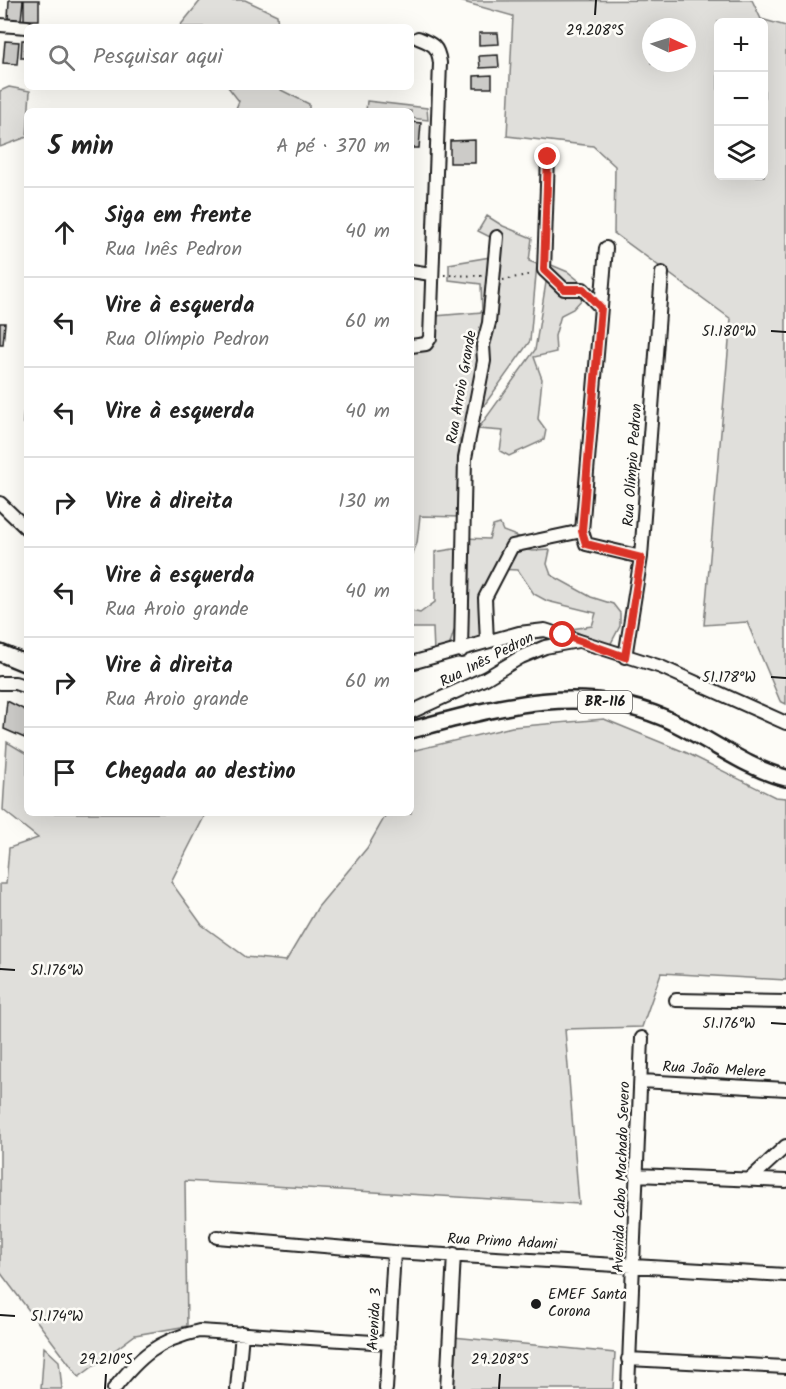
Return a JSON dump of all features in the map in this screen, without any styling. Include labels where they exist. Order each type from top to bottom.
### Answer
[{"type":"main road","points":[[0,653],[24,663]]},
{"type":"main road","name":"BR-116","points":[[414,729],[497,708],[551,699],[586,699],[615,703],[662,717],[759,767],[786,778]]},
{"type":"street","points":[[0,25],[24,27]]},
{"type":"street","points":[[414,346],[426,344],[430,338],[440,63],[438,49],[432,43],[418,38]]},
{"type":"street","points":[[548,157],[544,270],[564,289],[583,289],[601,308]]},
{"type":"street","name":"Rua Arroio Grande","points":[[461,651],[465,459],[484,362],[483,345],[489,322],[497,237]]},
{"type":"street","points":[[606,248],[582,531],[586,544],[641,558]]},
{"type":"street","points":[[414,271],[431,274]]},
{"type":"street","name":"Rua Olímpio Pedron","points":[[625,657],[641,558],[662,273]]},
{"type":"street","points":[[0,503],[24,526]]},
{"type":"street","points":[[488,642],[485,598],[512,546],[582,531]]},
{"type":"street","name":"Rua Inês Pedron","points":[[414,662],[519,633],[544,630],[661,667],[786,723]]},
{"type":"street","name":"Rua Inês Pedron","points":[[414,711],[486,678],[521,657],[546,647],[579,641]]},
{"type":"street","points":[[0,683],[15,683],[24,686]]},
{"type":"street","points":[[676,1000],[786,1002]]},
{"type":"street","name":"Avenida Cabo Machado Severo","points":[[628,1389],[642,1038]]},
{"type":"street","name":"Rua João Melere","points":[[640,1081],[786,1089]]},
{"type":"street","points":[[750,1180],[786,1146]]},
{"type":"street","points":[[636,1175],[786,1182]]},
{"type":"street","name":"Rua Primo Adami","points":[[217,1237],[394,1252],[786,1275]]},
{"type":"street","name":"Avenida 3","points":[[386,1389],[394,1252]]},
{"type":"street","points":[[447,1389],[454,1254]]},
{"type":"street","points":[[114,1389],[140,1359],[174,1336],[199,1331],[389,1343]]},
{"type":"street","points":[[237,1389],[242,1333]]},
{"type":"street","points":[[628,1359],[786,1367]]},
{"type":"shaded area","points":[[201,0],[245,0],[277,15],[278,24],[181,24]]},
{"type":"shaded area","points":[[752,0],[761,18],[714,18],[714,180],[768,180],[768,21],[786,26],[786,704],[780,701],[747,622],[704,625],[731,319],[614,233],[615,166],[593,146],[507,136],[513,16],[460,1]]},
{"type":"shaded area","points":[[9,87],[30,91],[29,108],[24,108],[24,138],[0,147],[0,91]]},
{"type":"shaded area","points":[[230,90],[281,90],[309,104],[309,108],[236,108],[239,101]]},
{"type":"shaded area","points":[[367,101],[427,108],[428,120],[414,118],[414,108],[366,108]]},
{"type":"shaded area","points":[[487,216],[503,226],[532,238],[529,261],[537,264],[530,341],[460,439],[460,517],[420,516],[414,550],[414,351],[429,350],[434,341],[435,316],[482,312],[481,284],[449,280],[449,264],[490,257],[492,238],[478,231]]},
{"type":"shaded area","points":[[549,264],[568,272],[583,284],[584,297],[573,309],[561,315],[555,336],[556,352],[534,357],[542,379],[538,419],[546,430],[544,440],[509,456],[500,451],[503,431],[478,429],[535,350]]},
{"type":"shaded area","points":[[500,524],[503,531],[519,537],[516,547],[532,551],[550,550],[547,564],[551,575],[591,597],[613,604],[620,613],[620,626],[608,649],[571,629],[592,626],[596,613],[547,601],[534,594],[518,570],[497,569],[483,641],[466,647],[465,538],[489,539],[493,526]]},
{"type":"shaded area","points":[[460,548],[459,615],[448,650],[434,652],[433,628],[414,628],[414,612],[420,613],[435,602],[435,552]]},
{"type":"shaded area","points":[[604,719],[687,753],[775,797],[786,798],[786,980],[661,973],[642,1027],[565,1029],[579,1204],[185,1181],[187,1326],[135,1335],[79,1377],[0,1272],[0,884],[6,884],[9,848],[38,838],[3,810],[7,742],[24,752],[24,816],[204,816],[171,882],[202,925],[246,957],[286,961],[318,907],[367,848],[385,816],[414,816],[414,750],[512,727]]},
{"type":"shaded area","points":[[453,1337],[615,1353],[613,1389],[454,1389]]},
{"type":"shaded area","points":[[44,1347],[59,1361],[62,1389],[41,1389]]},
{"type":"building","points":[[9,0],[23,0],[21,20],[8,19]]},
{"type":"building","points":[[24,0],[39,0],[39,20],[24,20]]},
{"type":"building","points":[[479,33],[498,33],[499,44],[479,45]]},
{"type":"building","points":[[22,40],[24,40],[24,58],[21,58]]},
{"type":"building","points":[[5,41],[19,42],[17,64],[3,63]]},
{"type":"building","points":[[498,55],[499,67],[480,68],[479,56]]},
{"type":"building","points":[[492,75],[492,88],[474,88],[474,76]]},
{"type":"building","points":[[414,122],[421,123],[419,148],[414,148]]},
{"type":"building","points":[[475,140],[475,163],[450,163],[450,141]]},
{"type":"building","points":[[0,323],[5,323],[3,344],[0,344]]},
{"type":"building","points":[[7,701],[24,710],[24,738],[4,729]]},
{"type":"place","name":"EMEF Santa Corona","points":[[536,1304]]},
{"type":"route","points":[[548,157],[544,270],[564,289],[583,289],[601,308],[582,531],[586,544],[641,558],[625,657],[563,635]]}]
